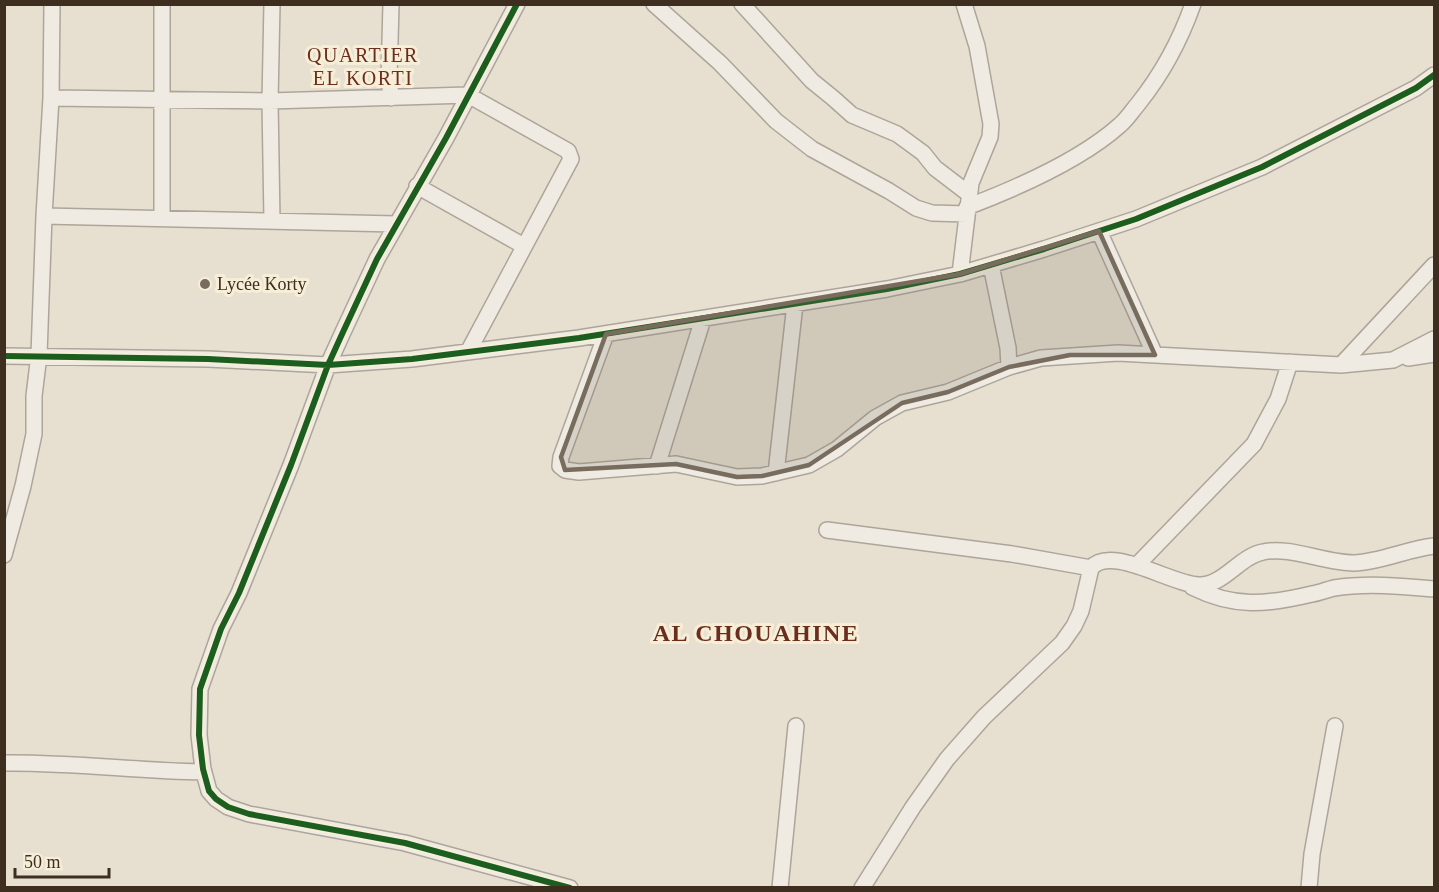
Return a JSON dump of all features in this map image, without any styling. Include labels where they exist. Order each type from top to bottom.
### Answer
[{"type":"street","points":[[4,555],[23,486],[34,434],[34,396],[39,355],[51,98],[52,4]]},
{"type":"street","points":[[162,4],[162,218]]},
{"type":"street","points":[[272,4],[270,101],[272,221]]},
{"type":"street","points":[[391,4],[389,68],[391,98]]},
{"type":"street","points":[[517,4],[377,259],[328,365],[291,465],[239,593],[221,629],[200,689],[199,735],[209,791],[228,807],[405,843],[570,888]]},
{"type":"street","points":[[654,4],[720,63],[776,121],[812,149],[916,208],[932,213],[968,205],[1073,158],[1094,146],[1122,123],[1159,76],[1193,4]]},
{"type":"street","points":[[742,4],[812,81],[852,115],[897,134],[923,153],[968,205]]},
{"type":"street","points":[[960,274],[973,177],[990,137],[991,124],[977,46],[964,4]]},
{"type":"street","points":[[4,356],[208,359],[328,365],[468,352],[606,334],[887,289],[960,274],[1136,219],[1262,167],[1406,93],[1434,75]]},
{"type":"street","points":[[51,98],[270,101],[468,95],[561,147],[570,154],[571,159],[468,352]]},
{"type":"street","points":[[417,186],[524,246]]},
{"type":"street","points":[[44,216],[396,224]]},
{"type":"street","points":[[1099,231],[1155,356]]},
{"type":"street","points":[[991,265],[1010,367]]},
{"type":"street","points":[[1341,365],[1434,265]]},
{"type":"street","points":[[776,473],[795,304]]},
{"type":"street","points":[[657,466],[703,318]]},
{"type":"street","points":[[606,334],[561,457],[560,465],[565,470],[579,472],[688,465],[737,477],[776,473],[809,465],[837,449],[875,418],[902,403],[948,392],[1010,367],[1041,358],[1118,353],[1341,365],[1434,354]]},
{"type":"street","points":[[1394,360],[1434,339]]},
{"type":"street","points":[[1137,565],[1254,444],[1278,399],[1290,362]]},
{"type":"street","points":[[827,530],[1012,554],[1091,568]]},
{"type":"street","points":[[1186,584],[1205,585],[1259,552],[1267,551],[1351,563],[1367,562],[1420,547],[1434,546]]},
{"type":"street","points":[[862,888],[913,807],[947,759],[984,717],[1062,643],[1081,611],[1091,568],[1100,561],[1137,565],[1210,596],[1246,604],[1270,602],[1350,587],[1434,589]]},
{"type":"street","points":[[1350,587],[1351,563]]},
{"type":"street","points":[[780,888],[796,726]]},
{"type":"street","points":[[1308,888],[1335,726]]},
{"type":"street","points":[[4,763],[204,772]]},
{"type":"highlighted area","points":[[1099,231],[1155,355],[1070,355],[1009,367],[948,392],[902,403],[809,465],[762,476],[737,477],[676,464],[565,470],[561,457],[606,334],[960,274]]},
{"type":"cycle path","points":[[517,4],[446,138],[377,259],[328,365],[291,465],[239,593],[221,629],[200,689],[199,735],[203,769],[209,791],[228,807],[249,814],[405,843],[570,888]]},
{"type":"cycle path","points":[[4,356],[208,359],[328,365],[412,359],[579,338],[887,289],[960,274],[1136,219],[1262,167],[1416,88],[1434,75]]},
{"type":"place","name":"Lycée Korty","points":[[205,284]]},
{"type":"district","name":"QUARTIER EL KORTI","points":[[363,66]]},
{"type":"district","name":"AL CHOUAHINE","points":[[756,633]]}]
